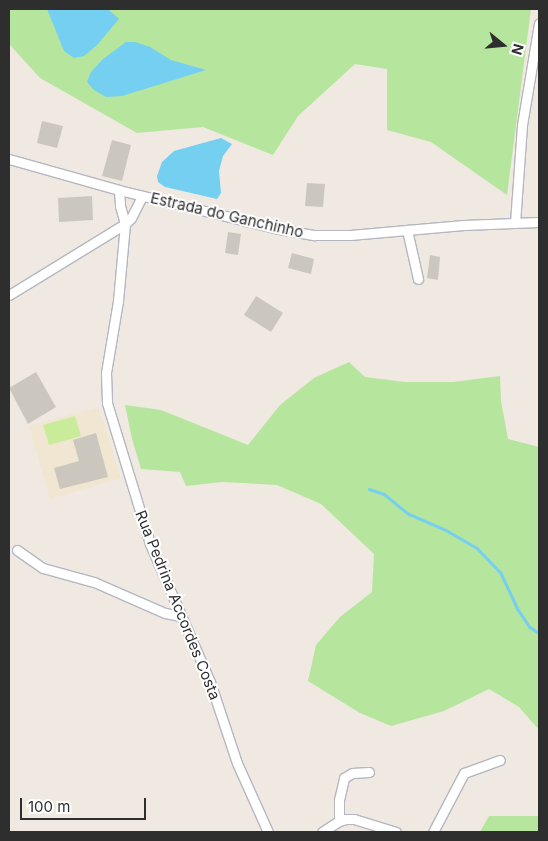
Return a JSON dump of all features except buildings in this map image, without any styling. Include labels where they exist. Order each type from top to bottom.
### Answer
[{"type":"street","points":[[515,222],[522,125],[539,23]]},
{"type":"street","name":"Estrada do Ganchinho","points":[[9,159],[142,196],[304,234],[350,235],[515,222],[539,222]]},
{"type":"street","name":"Rua Pedrina Accordes Costa","points":[[120,190],[120,206],[125,224],[118,301],[106,373],[107,403],[144,528],[180,616],[216,695],[237,763],[268,832]]},
{"type":"street","name":"Rua Pedrina Accordes Costa","points":[[125,224],[134,214],[142,196]]},
{"type":"street","points":[[9,295],[125,224]]},
{"type":"street","points":[[407,230],[418,279]]},
{"type":"street","points":[[17,550],[43,568],[94,582],[165,613],[180,616]]},
{"type":"street","points":[[432,832],[464,773],[500,760]]},
{"type":"street","points":[[338,821],[339,800],[344,778],[352,773],[369,772]]},
{"type":"street","points":[[322,832],[338,821],[354,819],[396,832]]},
{"type":"shaded area","points":[[99,407],[121,478],[50,499],[29,426]]},
{"type":"green space","points":[[9,9],[531,9],[507,195],[431,142],[387,130],[387,69],[355,64],[298,116],[273,155],[203,127],[137,133],[40,78],[9,44]]},
{"type":"green space","points":[[349,362],[365,377],[405,382],[453,382],[500,376],[501,401],[508,439],[539,447],[539,730],[519,707],[489,689],[444,711],[391,726],[360,713],[308,681],[316,645],[340,617],[372,592],[374,554],[321,504],[277,485],[222,482],[186,486],[180,472],[141,469],[125,405],[161,410],[248,445],[280,405],[314,378]]},
{"type":"green space","points":[[75,416],[81,436],[49,445],[43,425]]},
{"type":"green space","points":[[489,816],[539,816],[539,832],[480,832]]},
{"type":"water","points":[[47,9],[108,9],[119,19],[97,45],[84,56],[74,58],[64,51]]},
{"type":"water","points":[[126,42],[135,42],[150,47],[171,60],[206,70],[122,96],[106,97],[94,90],[87,82],[91,72],[103,59]]},
{"type":"water","points":[[221,138],[232,144],[223,156],[219,171],[221,193],[217,199],[165,187],[158,182],[157,176],[162,162],[174,151]]},
{"type":"waterway","points":[[369,489],[384,494],[409,514],[446,530],[477,548],[501,573],[517,608],[530,627],[539,633]]}]
